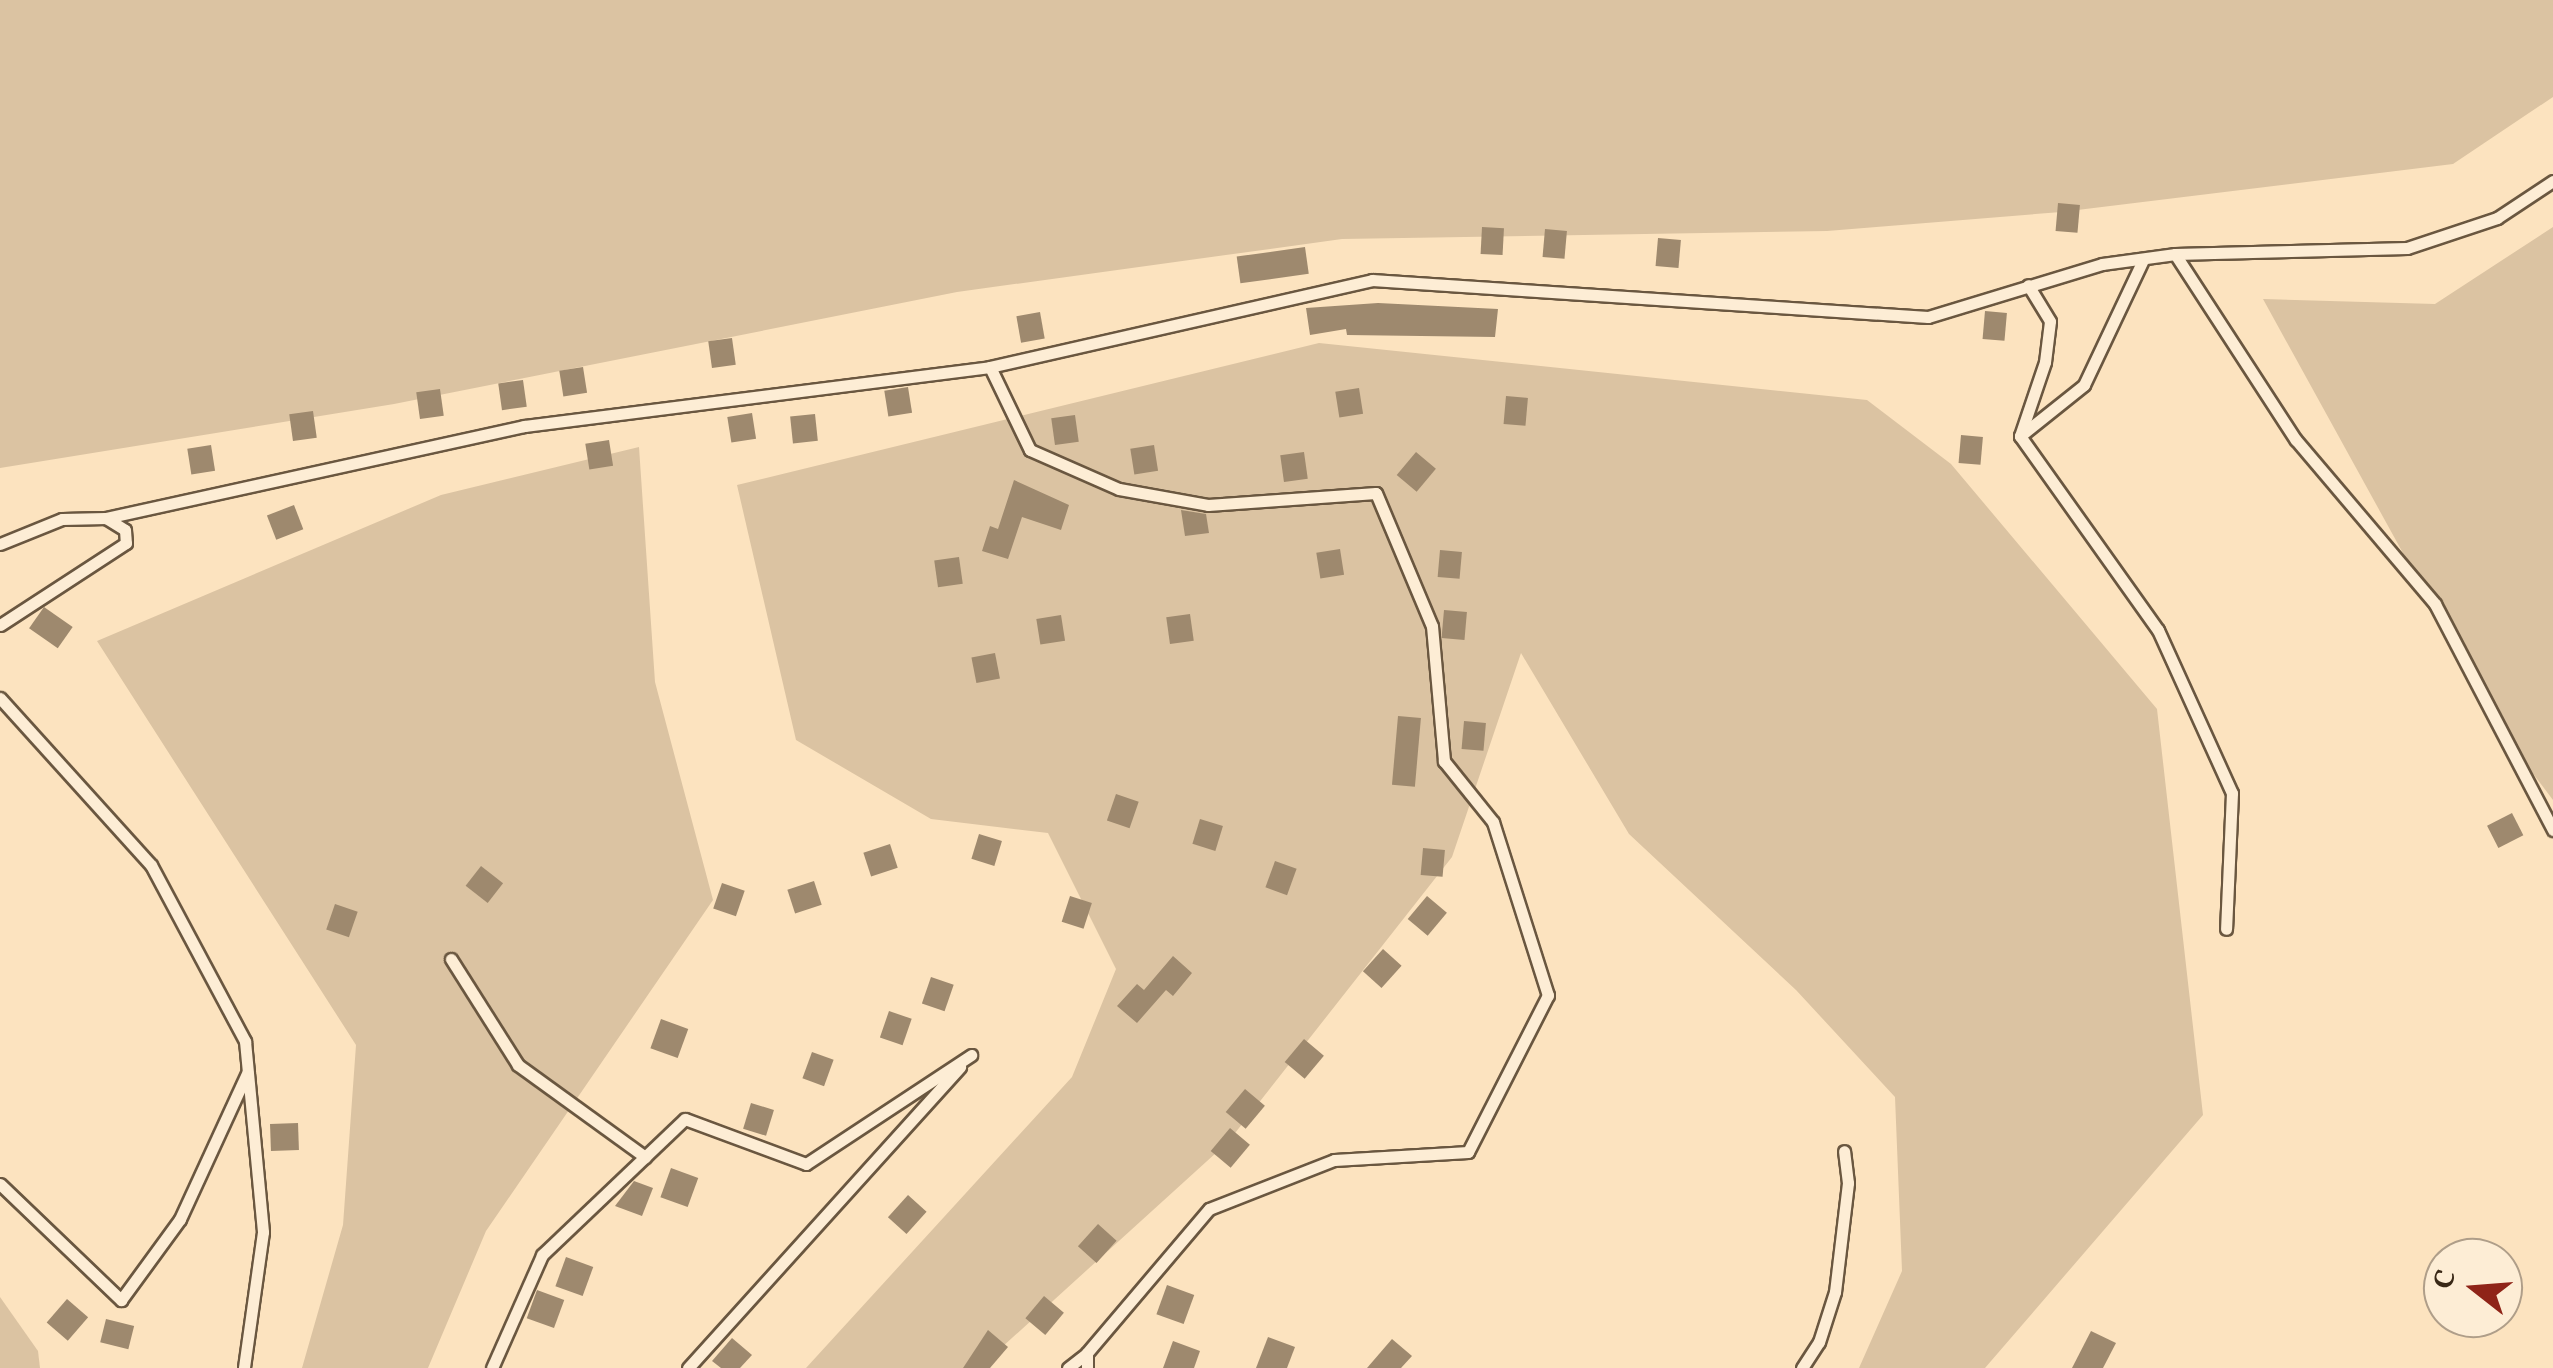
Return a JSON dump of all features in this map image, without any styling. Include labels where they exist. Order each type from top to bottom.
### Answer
[{"type":"lane","points":[[0,544],[62,519],[106,518],[524,426],[990,367],[1372,280],[1928,317],[2028,285],[2174,254],[2407,248],[2472,229],[2553,181]]},
{"type":"lane","points":[[2174,254],[2296,440],[2435,604],[2553,830]]},
{"type":"lane","points":[[2020,436],[2084,385],[2143,260]]},
{"type":"lane","points":[[2020,436],[2045,362],[2050,321],[2028,285]]},
{"type":"lane","points":[[990,367],[1030,450],[1119,489],[1208,505],[1376,493],[1432,626],[1444,762],[1494,822],[1548,995],[1468,1152],[1334,1160],[1209,1210],[1087,1353],[1068,1368]]},
{"type":"lane","points":[[2020,436],[2158,630],[2232,793],[2226,929]]},
{"type":"lane","points":[[0,625],[46,589],[120,552],[125,530],[106,518]]},
{"type":"lane","points":[[0,698],[151,865],[245,1041],[263,1232],[244,1368]]},
{"type":"lane","points":[[451,959],[518,1065],[645,1157]]},
{"type":"lane","points":[[492,1368],[542,1254],[685,1119],[806,1164],[971,1055],[688,1368]]},
{"type":"lane","points":[[0,1184],[122,1300],[180,1219],[248,1069]]},
{"type":"lane","points":[[1802,1368],[1819,1342],[1835,1292],[1848,1183],[1844,1151]]},
{"type":"lane","points":[[1086,1368],[1087,1353]]},
{"type":"shaded area","points":[[0,0],[2553,0],[2553,97],[2453,164],[2061,212],[1827,231],[1342,239],[957,292],[394,404],[0,468]]},
{"type":"shaded area","points":[[2553,227],[2553,800],[2501,731],[2263,299],[2435,304]]},
{"type":"shaded area","points":[[1319,343],[1867,400],[1951,464],[2157,709],[2203,1115],[1985,1368],[1859,1368],[1902,1271],[1895,1097],[1796,990],[1629,834],[1521,653],[1452,857],[1228,1142],[979,1368],[806,1368],[1072,1077],[1116,969],[1048,833],[931,819],[796,740],[737,485]]},
{"type":"shaded area","points":[[639,447],[655,682],[713,900],[486,1231],[428,1368],[302,1368],[343,1225],[356,1045],[97,641],[441,495]]},
{"type":"shaded area","points":[[0,1297],[38,1351],[40,1368],[0,1368]]},
{"type":"building","points":[[2058,203],[2080,205],[2077,233],[2056,231]]},
{"type":"building","points":[[1482,227],[1504,228],[1503,255],[1481,254]]},
{"type":"building","points":[[1545,229],[1567,231],[1564,259],[1543,257]]},
{"type":"building","points":[[1658,238],[1681,240],[1678,268],[1656,266]]},
{"type":"building","points":[[1305,247],[1309,274],[1240,283],[1237,257]]},
{"type":"building","points":[[1378,303],[1498,309],[1495,337],[1347,335],[1346,329],[1310,335],[1306,308]]},
{"type":"building","points":[[1985,311],[2007,313],[2004,341],[1983,339]]},
{"type":"building","points":[[1040,312],[1045,339],[1021,343],[1016,316]]},
{"type":"building","points":[[732,338],[736,365],[712,368],[708,341]]},
{"type":"building","points":[[583,367],[587,393],[563,396],[559,371]]},
{"type":"building","points":[[523,380],[527,407],[502,410],[498,383]]},
{"type":"building","points":[[908,387],[912,413],[888,416],[884,391]]},
{"type":"building","points":[[1359,388],[1363,414],[1339,417],[1335,392]]},
{"type":"building","points":[[440,389],[444,416],[420,419],[416,392]]},
{"type":"building","points":[[1506,396],[1528,398],[1525,426],[1504,424]]},
{"type":"building","points":[[313,411],[317,438],[293,441],[289,414]]},
{"type":"building","points":[[752,413],[756,439],[731,443],[727,417]]},
{"type":"building","points":[[815,414],[818,441],[793,443],[790,417]]},
{"type":"building","points":[[1075,415],[1079,442],[1055,445],[1051,418]]},
{"type":"building","points":[[1961,435],[1983,437],[1980,465],[1959,463]]},
{"type":"building","points":[[609,440],[613,466],[589,469],[585,444]]},
{"type":"building","points":[[211,445],[215,471],[191,474],[187,449]]},
{"type":"building","points":[[1154,445],[1158,471],[1134,474],[1130,449]]},
{"type":"building","points":[[1304,452],[1308,479],[1284,482],[1280,455]]},
{"type":"building","points":[[1416,452],[1436,469],[1417,492],[1397,475]]},
{"type":"building","points":[[1014,480],[1069,505],[1061,530],[1022,517],[1008,559],[982,551],[990,526],[998,529]]},
{"type":"building","points":[[294,505],[303,529],[276,540],[267,515]]},
{"type":"building","points":[[1181,510],[1206,514],[1209,533],[1185,536]]},
{"type":"building","points":[[1340,549],[1344,575],[1320,578],[1316,553]]},
{"type":"building","points":[[1440,550],[1462,552],[1460,579],[1438,577]]},
{"type":"building","points":[[959,557],[963,584],[938,587],[934,560]]},
{"type":"building","points":[[44,607],[73,627],[58,648],[29,628]]},
{"type":"building","points":[[1444,610],[1467,612],[1464,640],[1442,638]]},
{"type":"building","points":[[1190,614],[1194,641],[1170,644],[1166,617]]},
{"type":"building","points":[[1061,615],[1065,641],[1040,645],[1036,619]]},
{"type":"building","points":[[995,653],[1000,679],[976,683],[971,658]]},
{"type":"building","points":[[1398,716],[1421,718],[1415,787],[1392,785]]},
{"type":"building","points":[[1464,721],[1486,723],[1483,751],[1462,749]]},
{"type":"building","points":[[1116,794],[1139,802],[1130,828],[1107,820]]},
{"type":"building","points":[[2512,813],[2523,835],[2498,848],[2487,826]]},
{"type":"building","points":[[1200,819],[1223,826],[1215,851],[1192,844]]},
{"type":"building","points":[[979,834],[1002,841],[994,866],[971,859]]},
{"type":"building","points":[[890,844],[898,868],[871,876],[863,853]]},
{"type":"building","points":[[1423,848],[1445,850],[1443,877],[1421,875]]},
{"type":"building","points":[[1275,861],[1297,869],[1287,895],[1265,887]]},
{"type":"building","points":[[481,866],[503,883],[488,903],[466,886]]},
{"type":"building","points":[[814,881],[822,905],[795,913],[787,890]]},
{"type":"building","points":[[722,883],[745,891],[736,916],[713,909]]},
{"type":"building","points":[[1070,896],[1092,903],[1084,929],[1062,922]]},
{"type":"building","points":[[1427,896],[1447,913],[1428,936],[1408,919]]},
{"type":"building","points":[[335,904],[358,912],[349,937],[326,930]]},
{"type":"building","points":[[1383,949],[1402,966],[1382,988],[1363,971]]},
{"type":"building","points":[[1173,956],[1192,973],[1173,996],[1166,990],[1137,1023],[1117,1006],[1137,984],[1144,990]]},
{"type":"building","points":[[931,977],[954,985],[945,1011],[922,1003]]},
{"type":"building","points":[[889,1011],[912,1019],[903,1045],[880,1037]]},
{"type":"building","points":[[661,1019],[688,1029],[678,1058],[650,1048]]},
{"type":"building","points":[[1304,1039],[1324,1056],[1305,1079],[1285,1062]]},
{"type":"building","points":[[812,1052],[834,1060],[824,1086],[802,1078]]},
{"type":"building","points":[[1245,1089],[1265,1106],[1246,1129],[1226,1112]]},
{"type":"building","points":[[751,1103],[774,1110],[766,1136],[743,1129]]},
{"type":"building","points":[[298,1123],[299,1150],[271,1151],[270,1124]]},
{"type":"building","points":[[1230,1128],[1250,1145],[1231,1168],[1211,1151]]},
{"type":"building","points":[[671,1168],[698,1178],[688,1207],[660,1197]]},
{"type":"building","points":[[634,1181],[653,1188],[642,1216],[615,1206]]},
{"type":"building","points":[[908,1195],[927,1212],[907,1234],[888,1217]]},
{"type":"building","points":[[1098,1224],[1117,1241],[1097,1263],[1078,1246]]},
{"type":"building","points":[[566,1257],[593,1267],[583,1296],[555,1286]]},
{"type":"building","points":[[1167,1285],[1194,1295],[1184,1324],[1156,1314]]},
{"type":"building","points":[[537,1290],[564,1300],[554,1328],[527,1318]]},
{"type":"building","points":[[1044,1296],[1064,1313],[1045,1335],[1025,1318]]},
{"type":"building","points":[[67,1299],[88,1317],[68,1341],[47,1322]]},
{"type":"building","points":[[106,1319],[134,1326],[128,1349],[100,1342]]},
{"type":"building","points":[[988,1330],[1008,1347],[990,1368],[963,1368]]},
{"type":"building","points":[[2091,1331],[2116,1343],[2103,1368],[2072,1368]]},
{"type":"building","points":[[1268,1337],[1295,1347],[1287,1368],[1256,1368]]},
{"type":"building","points":[[732,1338],[752,1355],[740,1368],[721,1368],[712,1361]]},
{"type":"building","points":[[1392,1339],[1412,1356],[1401,1368],[1367,1368]]},
{"type":"building","points":[[1173,1341],[1200,1351],[1194,1368],[1163,1368]]}]
